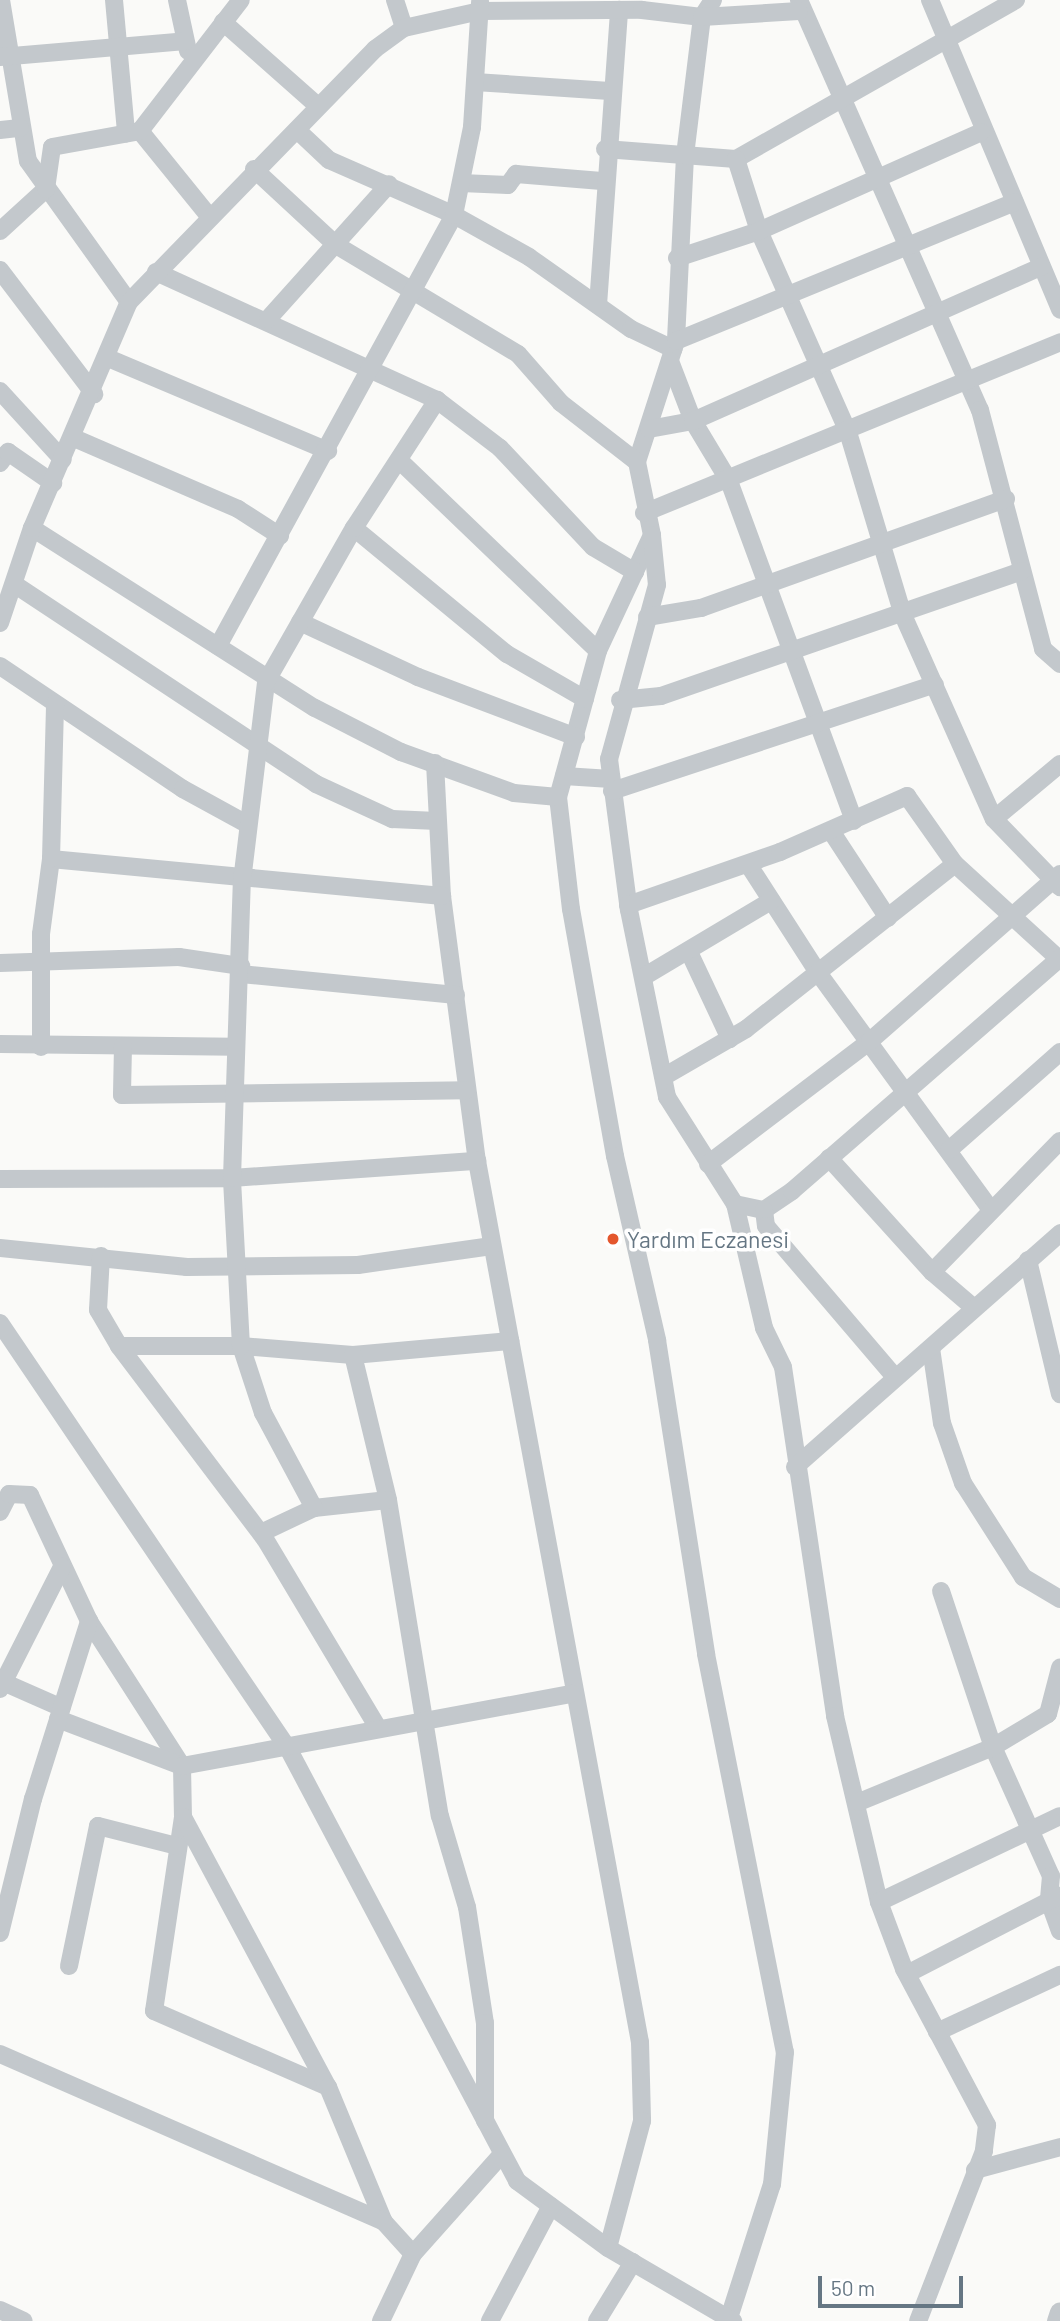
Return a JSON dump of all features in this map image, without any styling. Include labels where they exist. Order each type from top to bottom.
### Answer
[{"type":"street","points":[[1,0],[5,56],[28,161],[129,302]]},
{"type":"street","points":[[114,0],[133,132],[208,215]]},
{"type":"street","points":[[177,0],[184,41],[191,61]]},
{"type":"street","points":[[0,230],[46,189],[52,146],[133,132],[241,0]]},
{"type":"street","points":[[395,0],[404,28]]},
{"type":"street","points":[[713,0],[702,17],[685,156],[673,350],[637,463],[644,513],[652,535],[657,585],[609,742],[611,785],[628,905],[645,976],[667,1097],[735,1204],[764,1328],[783,1367],[835,1716],[859,1802],[879,1902],[906,1974],[986,2125],[975,2170],[918,2321]]},
{"type":"street","points":[[930,0],[981,132],[1016,202],[1060,310]]},
{"type":"street","points":[[605,149],[736,159],[845,102],[946,37],[1017,0]]},
{"type":"street","points":[[2,614],[32,528],[94,394],[129,302],[254,169],[404,28],[480,6],[619,10],[643,5],[702,17],[799,5],[845,102],[873,176],[909,248],[967,380],[1006,499],[1043,649],[1060,664]]},
{"type":"street","points":[[218,646],[372,374],[454,215],[475,82],[480,6]]},
{"type":"street","points":[[598,304],[605,149],[619,10]]},
{"type":"street","points":[[223,22],[318,106]]},
{"type":"street","points":[[5,56],[184,41]]},
{"type":"street","points":[[475,82],[610,91]]},
{"type":"street","points":[[0,130],[20,128]]},
{"type":"street","points":[[297,130],[329,160],[389,184],[454,215],[673,350],[693,421],[729,481],[795,650],[854,821]]},
{"type":"street","points":[[677,258],[759,231],[873,176],[981,132]]},
{"type":"street","points":[[708,1164],[870,1041],[1058,881],[994,819],[903,615],[848,432],[759,231],[736,159]]},
{"type":"street","points":[[254,169],[336,245],[518,354],[561,403],[637,463]]},
{"type":"street","points":[[461,183],[509,185],[516,174],[603,181]]},
{"type":"street","points":[[268,319],[389,184]]},
{"type":"street","points":[[673,350],[789,297],[1016,202]]},
{"type":"street","points":[[649,429],[693,421],[816,361],[937,313],[1041,267]]},
{"type":"street","points":[[0,270],[94,394]]},
{"type":"street","points":[[156,272],[268,319],[372,374],[437,400],[500,448],[593,547],[635,572]]},
{"type":"street","points":[[644,513],[729,481],[1060,342]]},
{"type":"street","points":[[108,358],[328,451]]},
{"type":"street","points":[[0,391],[63,460]]},
{"type":"street","points":[[314,1508],[263,1413],[241,1346],[239,1265],[232,1178],[232,1095],[247,824],[266,682],[354,528],[400,461],[437,400]]},
{"type":"street","points":[[74,438],[239,509],[280,536]]},
{"type":"street","points":[[0,463],[8,452],[53,483]]},
{"type":"street","points":[[400,461],[598,651]]},
{"type":"street","points":[[647,617],[701,608],[880,539],[1006,499]]},
{"type":"street","points":[[32,528],[218,646],[266,682],[435,763],[514,793],[558,797]]},
{"type":"street","points":[[354,528],[507,654],[585,699]]},
{"type":"street","points":[[3,1335],[289,1750],[517,2181],[608,2248],[731,2320],[772,2184],[785,2052],[706,1654],[657,1340],[615,1156],[571,909],[558,797],[598,651],[652,535]]},
{"type":"street","points":[[620,700],[661,696],[903,615],[1022,571]]},
{"type":"street","points":[[14,584],[259,750],[368,809],[392,819],[438,821]]},
{"type":"street","points":[[300,622],[418,677],[576,737]]},
{"type":"street","points":[[0,666],[55,704],[247,824]]},
{"type":"street","points":[[564,776],[611,785],[822,726],[935,684]]},
{"type":"street","points":[[41,1047],[41,963],[51,859],[55,704]]},
{"type":"street","points":[[435,763],[442,896],[477,1161],[571,1694],[640,2042],[642,2121],[608,2248]]},
{"type":"street","points":[[994,819],[1060,764]]},
{"type":"street","points":[[628,905],[748,864],[831,831],[907,796],[955,864],[1059,958],[903,1088],[829,1158],[764,1210]]},
{"type":"street","points":[[831,831],[888,918]]},
{"type":"street","points":[[51,859],[242,881],[442,896]]},
{"type":"street","points":[[748,864],[819,974],[989,1207]]},
{"type":"street","points":[[665,1076],[730,1039],[819,974],[955,864]]},
{"type":"street","points":[[645,976],[690,954],[771,901]]},
{"type":"street","points":[[690,954],[730,1039]]},
{"type":"street","points":[[0,963],[179,957],[241,970],[456,995]]},
{"type":"street","points":[[0,1044],[41,1047],[234,1047]]},
{"type":"street","points":[[123,1046],[122,1095],[466,1090]]},
{"type":"street","points":[[949,1150],[1060,1052]]},
{"type":"street","points":[[932,1272],[989,1207],[1060,1141]]},
{"type":"street","points":[[829,1158],[932,1272],[972,1307]]},
{"type":"street","points":[[0,1179],[232,1178],[477,1161]]},
{"type":"street","points":[[735,1204],[764,1210]]},
{"type":"street","points":[[764,1210],[766,1226],[895,1377]]},
{"type":"street","points":[[796,1467],[931,1348],[972,1307],[1060,1233]]},
{"type":"street","points":[[0,1248],[101,1256],[187,1267],[358,1265],[492,1246]]},
{"type":"street","points":[[101,1256],[98,1310],[119,1346],[261,1532],[378,1727]]},
{"type":"street","points":[[1028,1260],[1060,1394]]},
{"type":"street","points":[[119,1346],[241,1346],[353,1355],[510,1341]]},
{"type":"street","points":[[931,1348],[942,1423],[963,1483],[1023,1577],[1060,1599]]},
{"type":"street","points":[[353,1355],[388,1500],[422,1718],[469,1920],[485,2023],[485,2122]]},
{"type":"street","points":[[0,1512],[9,1494],[30,1496],[89,1621],[182,1766],[183,1817],[154,2011],[328,2087]]},
{"type":"street","points":[[261,1532],[314,1508],[388,1500]]},
{"type":"street","points":[[62,1567],[2,1686],[182,1766],[289,1750],[422,1718],[571,1694]]},
{"type":"street","points":[[941,1591],[993,1747],[1051,1876],[1060,1931]]},
{"type":"street","points":[[0,1933],[60,1714],[89,1621]]},
{"type":"street","points":[[859,1802],[993,1747],[1048,1714],[1060,1668]]},
{"type":"street","points":[[879,1902],[1060,1816]]},
{"type":"street","points":[[183,1817],[328,2087],[384,2222],[413,2254]]},
{"type":"street","points":[[69,1966],[98,1826],[177,1846]]},
{"type":"street","points":[[906,1974],[1055,1898]]},
{"type":"street","points":[[937,2032],[1060,1975]]},
{"type":"street","points":[[0,2054],[384,2222]]},
{"type":"street","points":[[975,2170],[1060,2147]]},
{"type":"street","points":[[381,2321],[413,2254],[502,2154]]},
{"type":"street","points":[[490,2321],[551,2206]]},
{"type":"street","points":[[597,2321],[633,2262]]},
{"type":"street","points":[[0,2310],[24,2321]]},
{"type":"street","points":[[1057,2321],[1060,2312]]},
{"type":"place","name":"Yardım Eczanesi","points":[[613,1239]]}]
